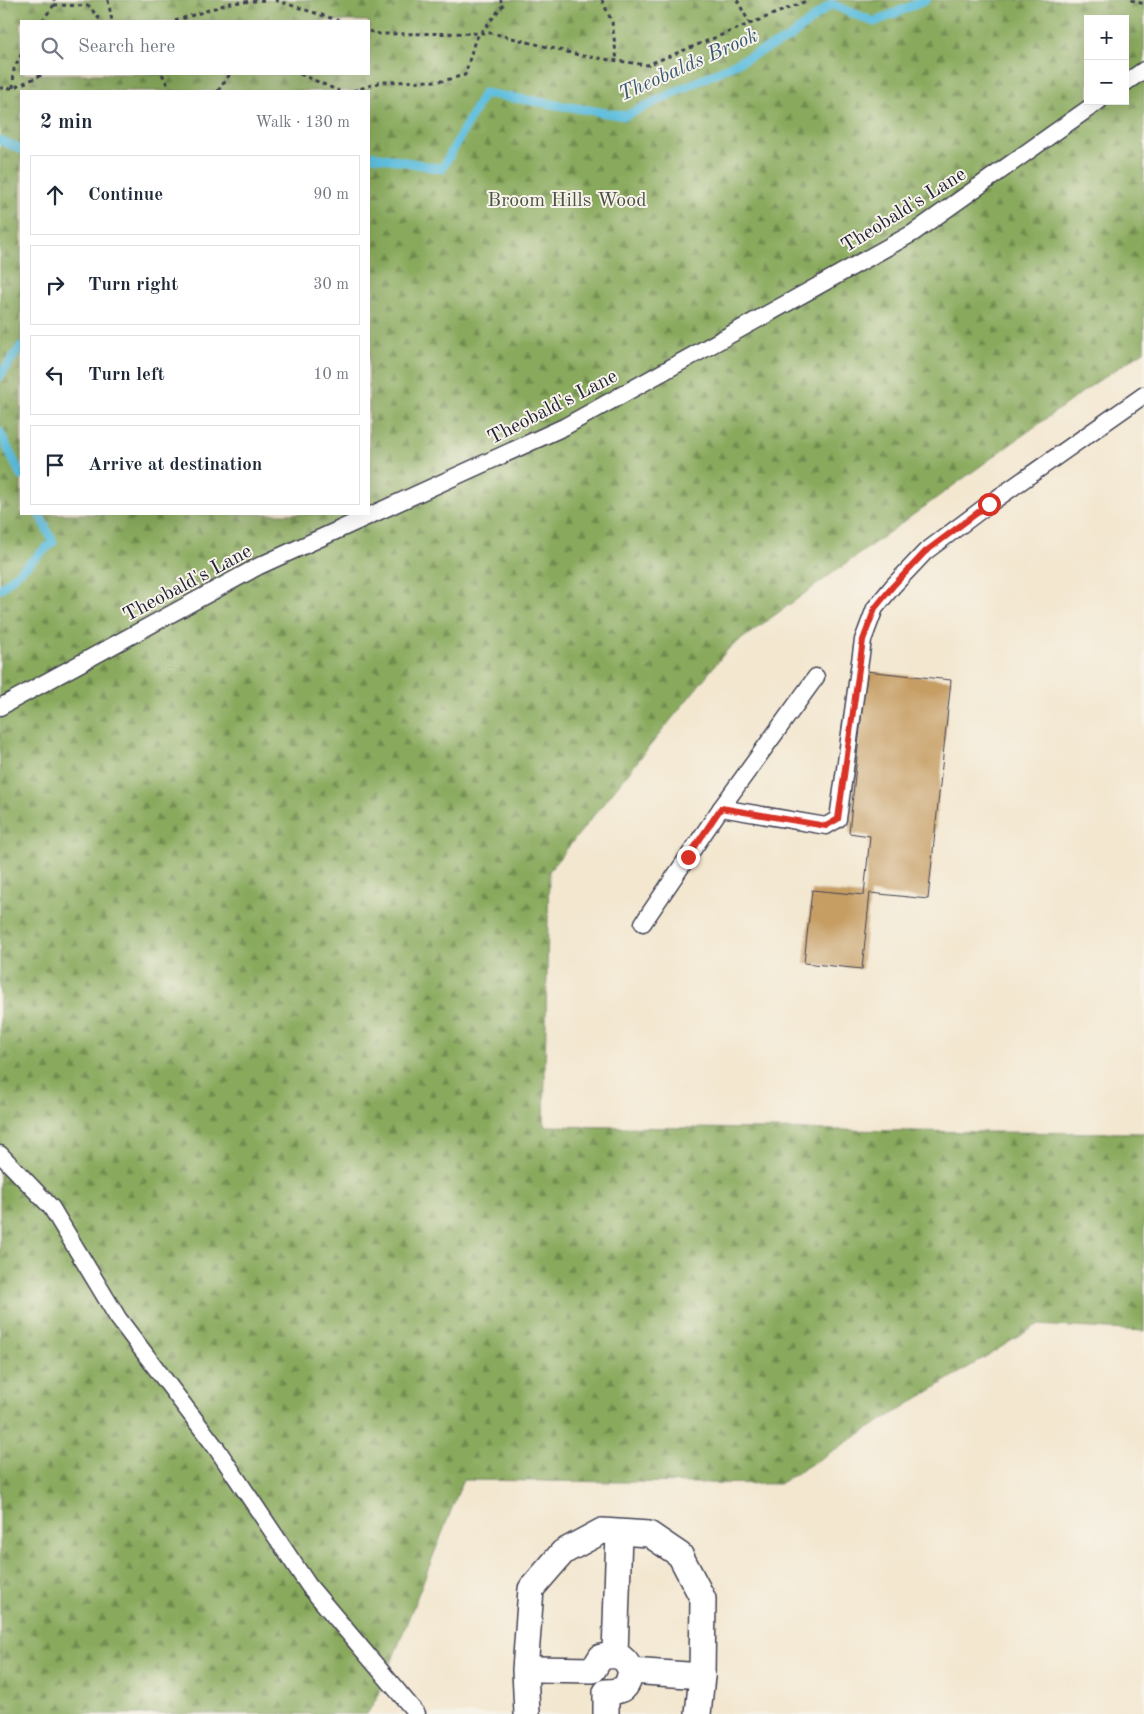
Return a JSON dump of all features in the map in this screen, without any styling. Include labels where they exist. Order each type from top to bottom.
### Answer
[{"type":"street","points":[[527,1714],[526,1670],[531,1589],[563,1552],[602,1531],[649,1534],[680,1555],[703,1599],[702,1676],[698,1714]]},
{"type":"street","points":[[619,1532],[623,1663],[628,1685],[606,1703],[592,1678],[592,1670],[601,1657],[623,1663],[702,1676]]},
{"type":"street","points":[[536,1669],[592,1670]]},
{"type":"lane","points":[[1129,80],[1144,70]]},
{"type":"lane","name":"Theobald's Lane","points":[[0,706],[259,566],[564,427],[913,233],[1093,105]]},
{"type":"lane","points":[[721,808],[826,826],[838,819],[863,640],[875,608],[925,552],[989,504],[1144,395]]},
{"type":"lane","points":[[643,923],[721,808],[816,677]]},
{"type":"lane","points":[[0,1154],[51,1207],[118,1318],[216,1449],[309,1586],[417,1714]]},
{"type":"path","points":[[43,20],[54,6],[54,0]]},
{"type":"path","points":[[108,0],[112,20]]},
{"type":"path","points":[[178,20],[230,3],[268,0]]},
{"type":"path","points":[[275,0],[337,20]]},
{"type":"path","points":[[356,90],[381,82],[442,81],[465,75],[475,40],[504,4],[500,0]]},
{"type":"path","points":[[602,0],[612,22],[617,61]]},
{"type":"path","points":[[738,0],[750,24]]},
{"type":"path","points":[[370,31],[379,34],[492,33],[583,56],[647,65],[809,0]]},
{"type":"path","points":[[1131,0],[1144,4]]},
{"type":"path","points":[[54,6],[89,6],[100,20]]},
{"type":"path","points":[[13,88],[14,69],[20,57]]},
{"type":"path","points":[[0,88],[13,88],[42,75]]},
{"type":"path","points":[[163,75],[171,90]]},
{"type":"path","points":[[219,90],[229,75]]},
{"type":"path","points":[[302,75],[337,90]]},
{"type":"green space","name":"Broom Hills Wood","points":[[0,0],[1144,0],[1144,351],[1095,383],[728,649],[549,871],[544,1126],[1144,1133],[1144,1331],[1037,1325],[779,1484],[463,1480],[379,1694],[367,1714],[0,1714]]},
{"type":"building","points":[[866,671],[951,680],[928,899],[870,893],[862,969],[804,963],[812,890],[864,895],[870,836],[849,833]]},
{"type":"waterway","name":"Theobalds Brook","points":[[370,155],[442,169],[484,93],[625,116],[789,38],[831,4],[874,22],[926,0]]},
{"type":"waterway","name":"Theobalds Brook","points":[[0,140],[20,149]]},
{"type":"waterway","points":[[0,376],[20,347]]},
{"type":"waterway","points":[[0,432],[20,474]]},
{"type":"waterway","points":[[0,589],[53,542],[40,515]]},
{"type":"route","points":[[688,857],[721,808],[826,826],[838,819],[863,640],[875,608],[925,552],[989,504]]}]
